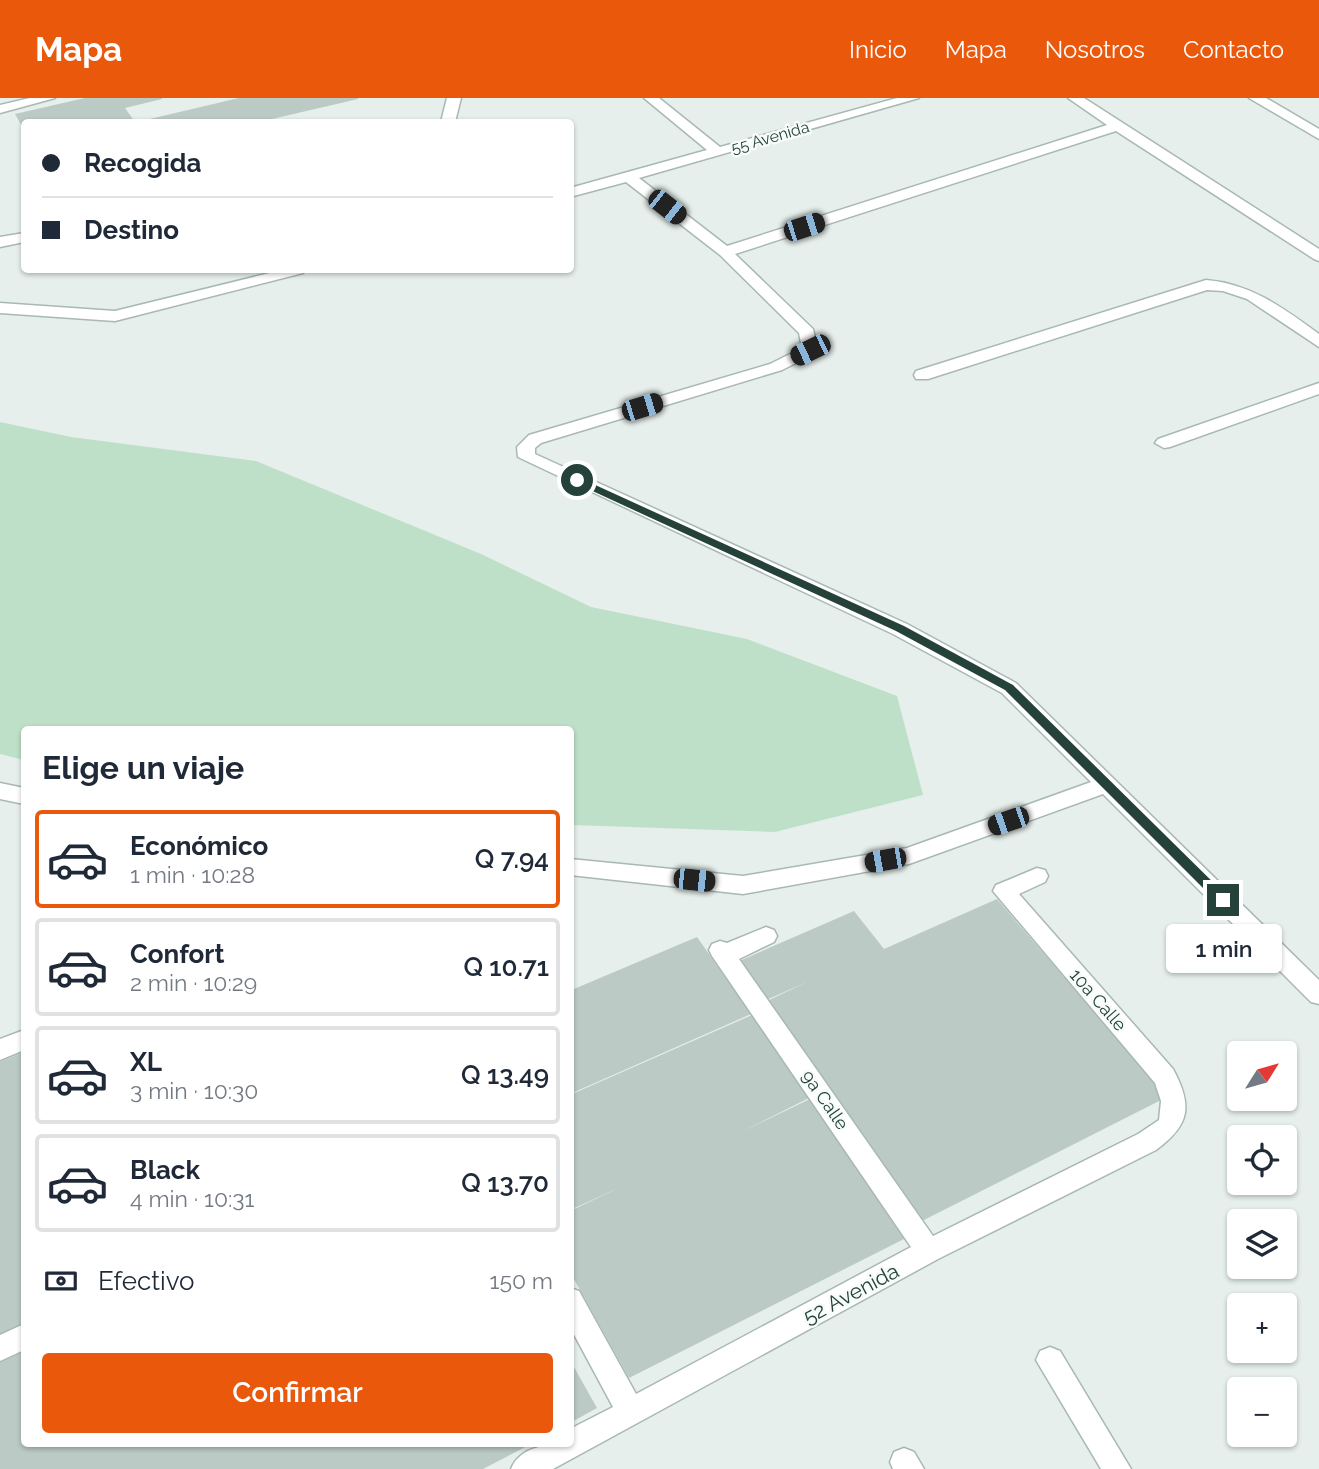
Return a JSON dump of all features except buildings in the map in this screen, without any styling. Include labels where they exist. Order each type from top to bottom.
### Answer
[{"type":"street","points":[[0,109],[48,98]]},
{"type":"street","points":[[449,119],[454,98]]},
{"type":"street","points":[[651,98],[718,152]]},
{"type":"street","name":"55 Avenida","points":[[574,193],[912,98]]},
{"type":"street","points":[[1075,98],[1319,256]]},
{"type":"street","points":[[1256,98],[1319,135]]},
{"type":"street","points":[[725,252],[1117,125]]},
{"type":"street","points":[[629,177],[725,252],[807,332],[810,350],[776,367],[535,439],[526,447],[527,457],[900,629],[1009,688],[1319,995]]},
{"type":"street","points":[[0,242],[21,238]]},
{"type":"street","points":[[0,308],[115,316],[286,273]]},
{"type":"street","points":[[922,375],[1206,285],[1231,285],[1248,292],[1319,342]]},
{"type":"street","points":[[1164,443],[1319,388]]},
{"type":"street","points":[[574,867],[743,885],[909,856],[1107,785]]},
{"type":"street","points":[[0,791],[21,795]]},
{"type":"street","name":"10a Calle","points":[[1037,876],[1004,891],[1164,1076],[1172,1091],[1173,1117]]},
{"type":"street","name":"9a Calle","points":[[766,936],[722,952],[929,1251]]},
{"type":"street","points":[[0,1050],[21,1041]]},
{"type":"street","name":"52 Avenida","points":[[574,1443],[929,1251],[1147,1142],[1168,1127],[1173,1117]]},
{"type":"street","points":[[574,1307],[631,1413]]},
{"type":"street","points":[[0,1348],[21,1338]]},
{"type":"street","points":[[1050,1360],[1117,1469]]},
{"type":"street","name":"52 Avenida","points":[[524,1469],[566,1447]]},
{"type":"green space","points":[[0,422],[71,437],[256,461],[481,554],[591,607],[747,639],[897,696],[923,795],[775,832],[574,825],[574,726],[21,726],[21,759],[0,754]]},
{"type":"route","points":[[577,480],[900,629],[1009,688],[1223,900]]}]
